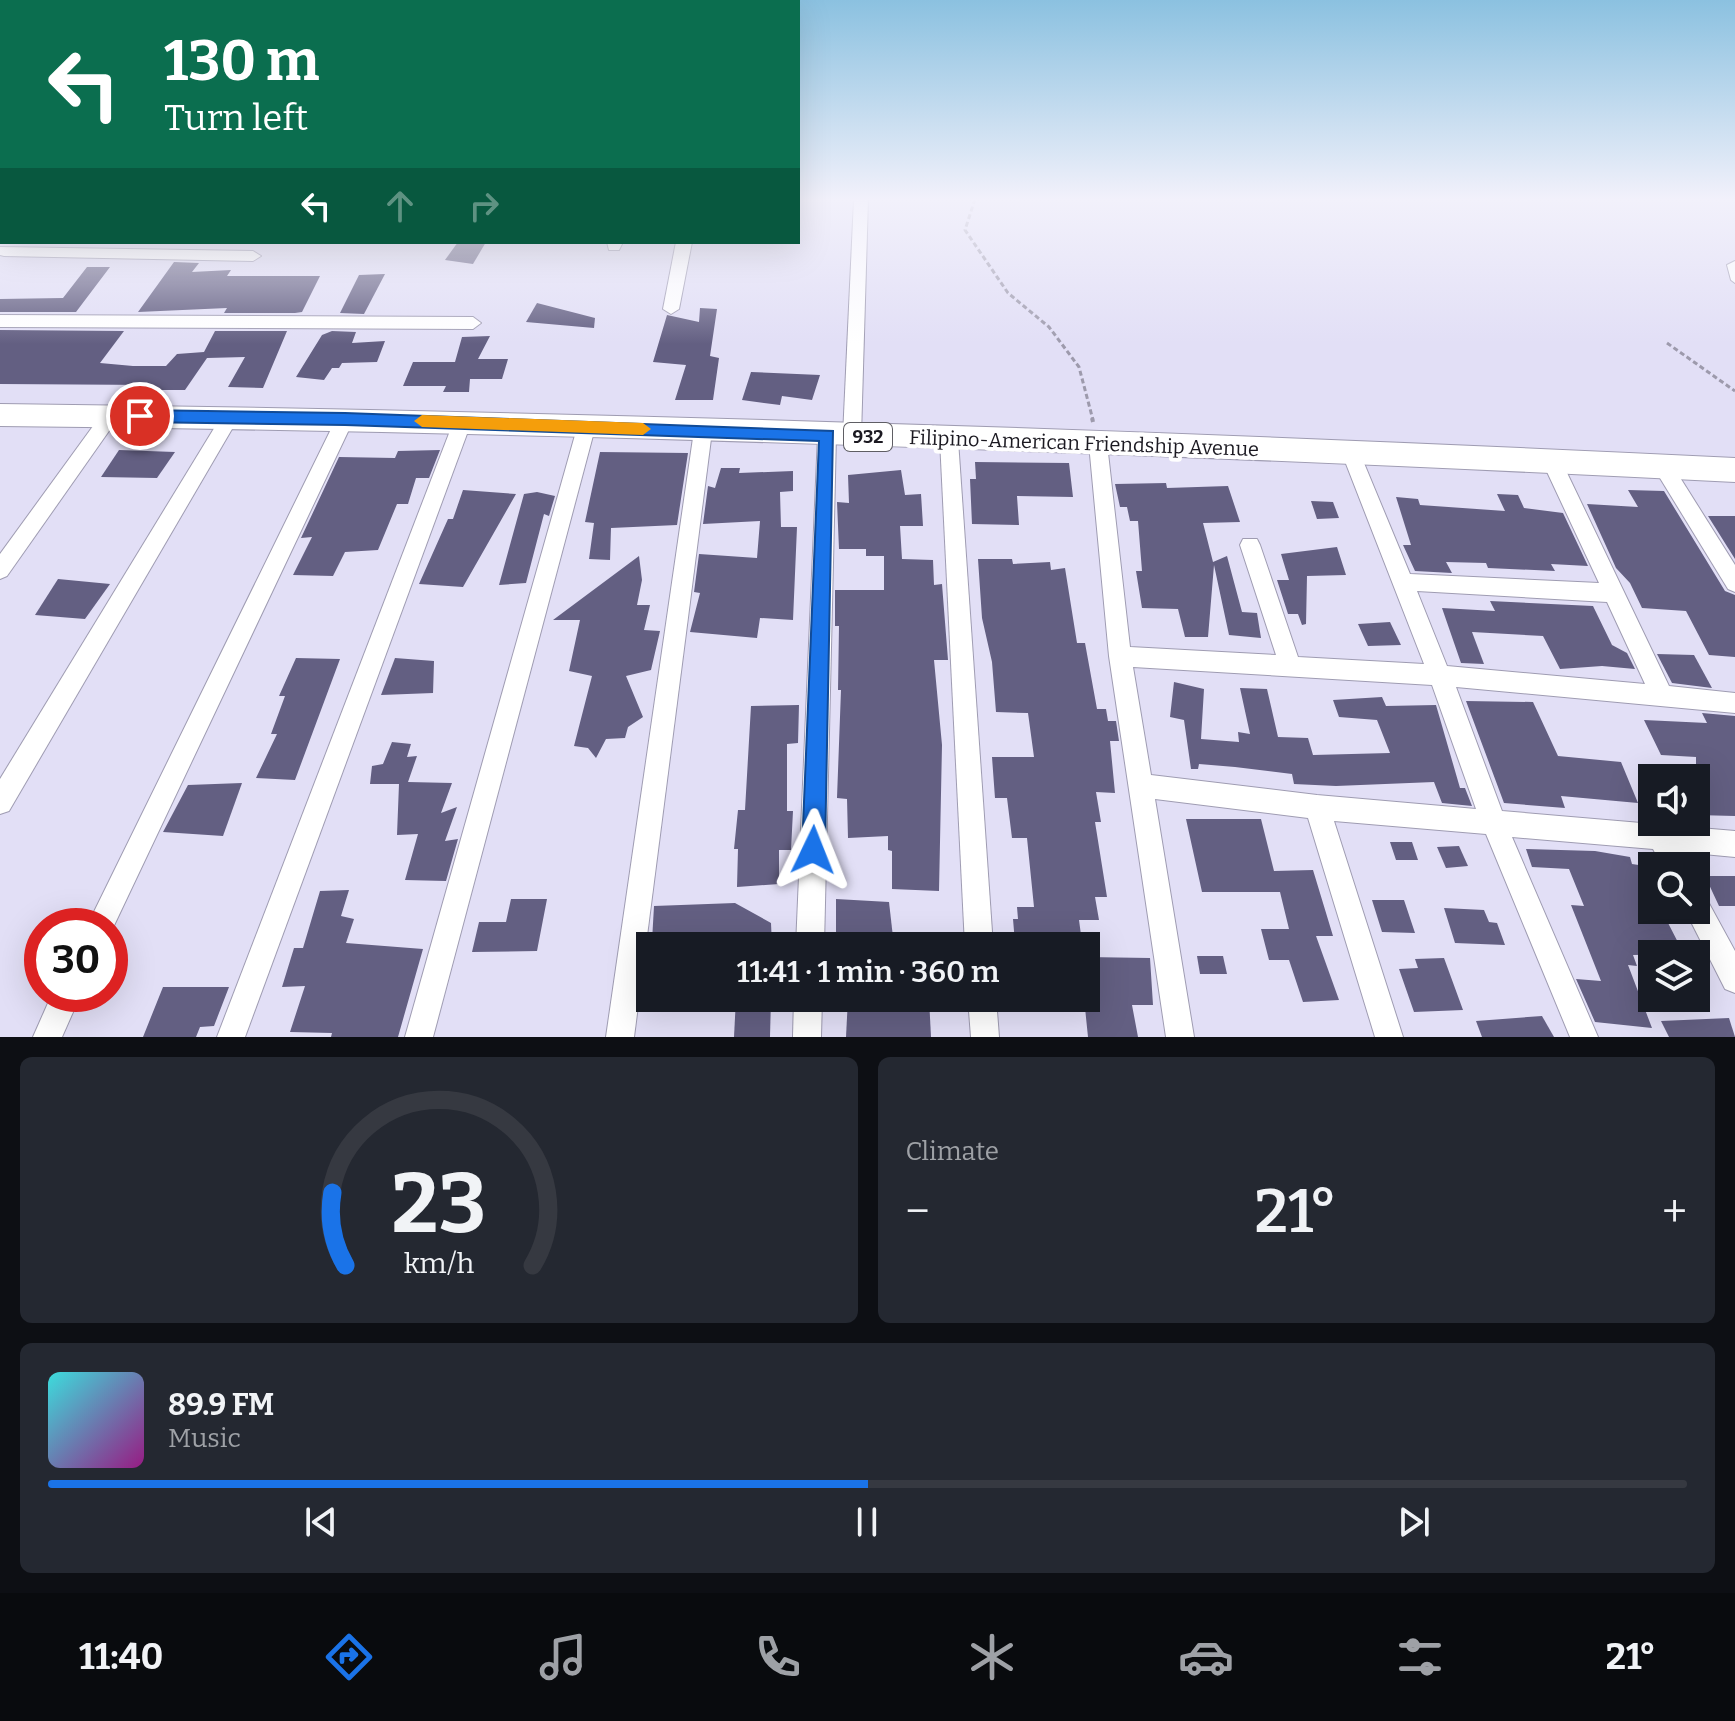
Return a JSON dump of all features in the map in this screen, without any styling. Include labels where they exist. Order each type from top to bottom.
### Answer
[{"type":"main road","name":"Filipino-American Friendship Avenue","points":[[0,415],[345,419],[1350,451],[1735,470]]},
{"type":"street","points":[[671,309],[683,247]]},
{"type":"street","points":[[811,932],[840,436],[857,247]]},
{"type":"street","points":[[5,250],[253,256]]},
{"type":"street","points":[[0,321],[473,323]]},
{"type":"street","points":[[0,570],[110,416]]},
{"type":"street","points":[[0,802],[230,417]]},
{"type":"street","points":[[109,908],[345,419]]},
{"type":"street","points":[[231,1037],[462,423]]},
{"type":"street","points":[[419,1037],[586,428]]},
{"type":"street","points":[[620,1037],[703,431]]},
{"type":"street","points":[[949,440],[978,932]]},
{"type":"street","points":[[1098,444],[1120,656],[1180,1037]]},
{"type":"street","points":[[1350,451],[1440,675],[1494,824],[1584,1037]]},
{"type":"street","points":[[1551,459],[1662,695]]},
{"type":"street","points":[[1662,465],[1735,583]]},
{"type":"street","points":[[1250,545],[1290,665]]},
{"type":"street","points":[[1404,582],[1614,593]]},
{"type":"street","points":[[1120,656],[1440,675],[1735,703]]},
{"type":"street","points":[[1140,785],[1317,807],[1735,844]]},
{"type":"street","points":[[1317,807],[1389,1037]]},
{"type":"street","points":[[1661,838],[1668,852]]},
{"type":"street","points":[[1706,924],[1735,979]]},
{"type":"street","points":[[47,1037],[59,1012]]},
{"type":"street","points":[[807,1037],[808,1012]]},
{"type":"street","points":[[983,1012],[985,1037]]},
{"type":"lane","points":[[1735,263],[1731,265],[1735,280]]},
{"type":"path","points":[[977,247],[1008,293],[1049,327],[1079,367],[1098,444]]},
{"type":"path","points":[[1667,343],[1735,391]]},
{"type":"building","points":[[454,247],[483,247],[473,264],[445,260]]},
{"type":"building","points":[[174,262],[199,263],[192,272],[231,270],[227,276],[320,276],[302,312],[224,313],[227,308],[138,312]]},
{"type":"building","points":[[87,267],[110,267],[76,312],[0,312],[0,299],[63,298]]},
{"type":"building","points":[[385,274],[364,314],[340,313],[359,275]]},
{"type":"building","points":[[537,303],[595,318],[594,328],[526,322]]},
{"type":"building","points":[[700,308],[717,309],[710,356],[719,358],[713,400],[675,400],[686,365],[653,362],[667,315],[699,322]]},
{"type":"building","points":[[0,330],[124,331],[100,363],[133,366],[166,366],[177,354],[204,352],[215,331],[287,331],[263,388],[228,387],[245,357],[207,358],[185,390],[152,390],[153,385],[0,384]]},
{"type":"building","points":[[332,331],[356,332],[352,343],[385,341],[377,362],[342,363],[339,368],[332,368],[324,380],[296,377],[322,335]]},
{"type":"building","points":[[490,336],[478,359],[508,359],[502,379],[470,379],[469,392],[443,392],[446,386],[403,386],[413,362],[455,362],[462,337]]},
{"type":"building","points":[[751,372],[820,375],[812,400],[782,396],[780,405],[742,400]]},
{"type":"building","points":[[119,450],[175,452],[157,478],[101,477]]},
{"type":"building","points":[[440,450],[429,478],[416,478],[408,504],[397,504],[378,550],[345,552],[333,576],[293,575],[312,537],[301,538],[339,457],[395,458],[398,451]]},
{"type":"building","points":[[600,452],[688,453],[677,525],[611,528],[610,560],[589,559],[594,523],[585,522]]},
{"type":"building","points":[[975,462],[1069,463],[1073,497],[1017,496],[1019,525],[972,524],[970,479],[976,479]]},
{"type":"building","points":[[721,468],[740,468],[739,473],[793,471],[793,491],[780,492],[781,527],[797,527],[793,620],[760,618],[757,638],[690,632],[700,593],[694,592],[699,554],[757,558],[760,521],[703,524],[708,486],[715,488]]},
{"type":"building","points":[[901,470],[905,495],[921,494],[923,526],[900,526],[902,559],[933,560],[934,585],[942,584],[948,660],[934,660],[942,745],[939,891],[892,889],[892,851],[888,850],[888,836],[848,838],[847,799],[837,798],[841,690],[838,690],[839,626],[835,626],[835,590],[884,590],[884,556],[866,556],[866,549],[839,549],[837,502],[849,503],[848,475]]},
{"type":"building","points":[[1166,483],[1167,488],[1228,486],[1240,522],[1203,523],[1213,562],[1227,556],[1242,612],[1257,613],[1261,638],[1229,635],[1214,565],[1208,637],[1185,637],[1178,609],[1142,608],[1136,571],[1142,571],[1138,521],[1130,521],[1127,507],[1120,507],[1115,484]]},
{"type":"building","points":[[463,490],[516,494],[463,587],[419,584],[448,519],[453,519]]},
{"type":"building","points":[[1628,490],[1664,491],[1725,591],[1735,595],[1735,657],[1709,655],[1686,611],[1642,608],[1630,583],[1616,568],[1587,504],[1638,507]]},
{"type":"building","points":[[537,492],[555,496],[549,516],[544,514],[526,583],[499,585],[524,494]]},
{"type":"building","points":[[1497,494],[1518,495],[1524,508],[1563,513],[1588,566],[1551,564],[1555,571],[1488,568],[1486,563],[1446,562],[1452,573],[1415,571],[1403,545],[1411,545],[1396,497],[1418,499],[1420,505],[1505,511]]},
{"type":"building","points":[[1311,501],[1333,502],[1339,518],[1317,519]]},
{"type":"building","points":[[1708,516],[1735,516],[1735,559]]},
{"type":"building","points":[[1337,547],[1346,575],[1307,576],[1306,624],[1302,625],[1298,614],[1288,614],[1277,580],[1289,580],[1281,554]]},
{"type":"building","points":[[639,556],[642,580],[637,605],[650,605],[644,630],[660,631],[651,670],[626,676],[643,717],[628,727],[625,738],[606,739],[596,758],[588,748],[574,746],[592,676],[569,671],[580,620],[553,620]]},
{"type":"building","points":[[978,559],[1012,559],[1013,564],[1050,562],[1051,570],[1065,568],[1077,643],[1085,643],[1097,709],[1106,709],[1108,721],[1116,721],[1119,741],[1110,741],[1115,793],[1096,792],[1101,822],[1095,822],[1107,897],[1095,897],[1099,920],[1079,920],[1081,932],[1014,932],[1013,919],[1018,919],[1017,907],[1034,907],[1027,838],[1012,838],[1007,798],[995,798],[992,757],[1034,757],[1028,713],[996,712],[992,662],[982,618]]},
{"type":"building","points":[[58,579],[110,584],[85,619],[35,615]]},
{"type":"building","points":[[1490,601],[1593,606],[1612,645],[1627,653],[1635,669],[1602,666],[1560,669],[1543,636],[1472,632],[1484,664],[1461,663],[1442,608],[1495,611]]},
{"type":"building","points":[[1390,622],[1401,645],[1368,646],[1358,624]]},
{"type":"building","points":[[1657,654],[1694,655],[1712,688],[1672,683]]},
{"type":"building","points":[[296,658],[340,659],[295,780],[256,778],[277,734],[271,734],[285,696],[279,696]]},
{"type":"building","points":[[395,658],[434,661],[433,693],[381,695]]},
{"type":"building","points":[[1174,682],[1204,689],[1201,739],[1239,742],[1238,732],[1250,734],[1240,688],[1267,689],[1278,737],[1308,738],[1313,755],[1390,753],[1377,720],[1339,717],[1333,700],[1382,697],[1386,706],[1436,705],[1460,788],[1465,788],[1472,806],[1442,803],[1434,782],[1336,786],[1294,784],[1292,774],[1199,764],[1198,769],[1191,769],[1184,720],[1170,717]]},
{"type":"building","points":[[1466,701],[1533,702],[1558,756],[1621,762],[1638,803],[1561,796],[1565,808],[1504,803]]},
{"type":"building","points":[[799,705],[798,743],[787,744],[787,811],[793,811],[791,850],[779,850],[779,884],[737,887],[738,849],[734,849],[738,810],[745,810],[751,706]]},
{"type":"building","points":[[1702,713],[1735,716],[1735,816],[1710,815],[1710,764],[1696,764],[1696,757],[1661,755],[1644,720],[1707,723]]},
{"type":"building","points":[[392,742],[411,744],[407,757],[417,756],[408,782],[452,783],[441,813],[457,807],[445,841],[458,839],[446,881],[405,880],[418,834],[397,835],[399,784],[370,784],[372,766],[383,764]]},
{"type":"building","points":[[242,783],[223,836],[163,832],[188,785]]},
{"type":"building","points":[[1186,819],[1261,819],[1274,871],[1313,870],[1333,936],[1316,936],[1339,1000],[1303,1002],[1289,960],[1269,960],[1261,929],[1289,929],[1280,892],[1202,892]]},
{"type":"building","points":[[1390,842],[1412,842],[1418,860],[1396,860]]},
{"type":"building","points":[[1459,846],[1468,866],[1446,868],[1437,847]]},
{"type":"building","points":[[1526,849],[1595,851],[1630,857],[1632,864],[1638,865],[1638,924],[1669,924],[1677,940],[1638,940],[1638,955],[1633,955],[1637,966],[1628,965],[1638,991],[1638,1012],[1646,1012],[1652,1028],[1595,1022],[1576,979],[1601,981],[1571,905],[1584,906],[1569,869],[1532,867]]},
{"type":"building","points":[[1710,876],[1735,876],[1735,906],[1719,906],[1710,887]]},
{"type":"building","points":[[349,890],[341,916],[354,919],[346,943],[423,949],[398,1037],[331,1037],[332,1033],[290,1032],[305,986],[282,987],[294,948],[303,948],[320,891]]},
{"type":"building","points":[[511,899],[547,899],[537,951],[472,952],[479,922],[506,922]]},
{"type":"building","points":[[836,899],[889,902],[892,932],[836,932]]},
{"type":"building","points":[[1372,900],[1404,900],[1415,933],[1382,932]]},
{"type":"building","points":[[735,903],[771,923],[771,932],[653,932],[654,906]]},
{"type":"building","points":[[1444,908],[1484,910],[1489,922],[1497,923],[1505,945],[1455,943]]},
{"type":"building","points":[[1197,956],[1223,956],[1227,974],[1200,974]]},
{"type":"building","points":[[1100,957],[1150,958],[1153,1005],[1132,1005],[1138,1037],[1088,1037],[1085,1012],[1100,1012]]},
{"type":"building","points":[[1444,958],[1463,1010],[1414,1012],[1399,969],[1418,968],[1415,959]]},
{"type":"building","points":[[163,987],[229,987],[214,1026],[200,1027],[196,1037],[143,1037]]},
{"type":"building","points":[[735,1012],[771,1012],[770,1037],[734,1037]]},
{"type":"building","points":[[847,1012],[930,1012],[931,1037],[846,1037]]},
{"type":"building","points":[[1542,1016],[1554,1037],[1482,1037],[1476,1021]]},
{"type":"building","points":[[1729,1018],[1735,1037],[1669,1037],[1661,1021]]},
{"type":"slow traffic","points":[[422,421],[643,429]]},
{"type":"route","points":[[140,416],[345,419],[827,435],[813,850]]}]
